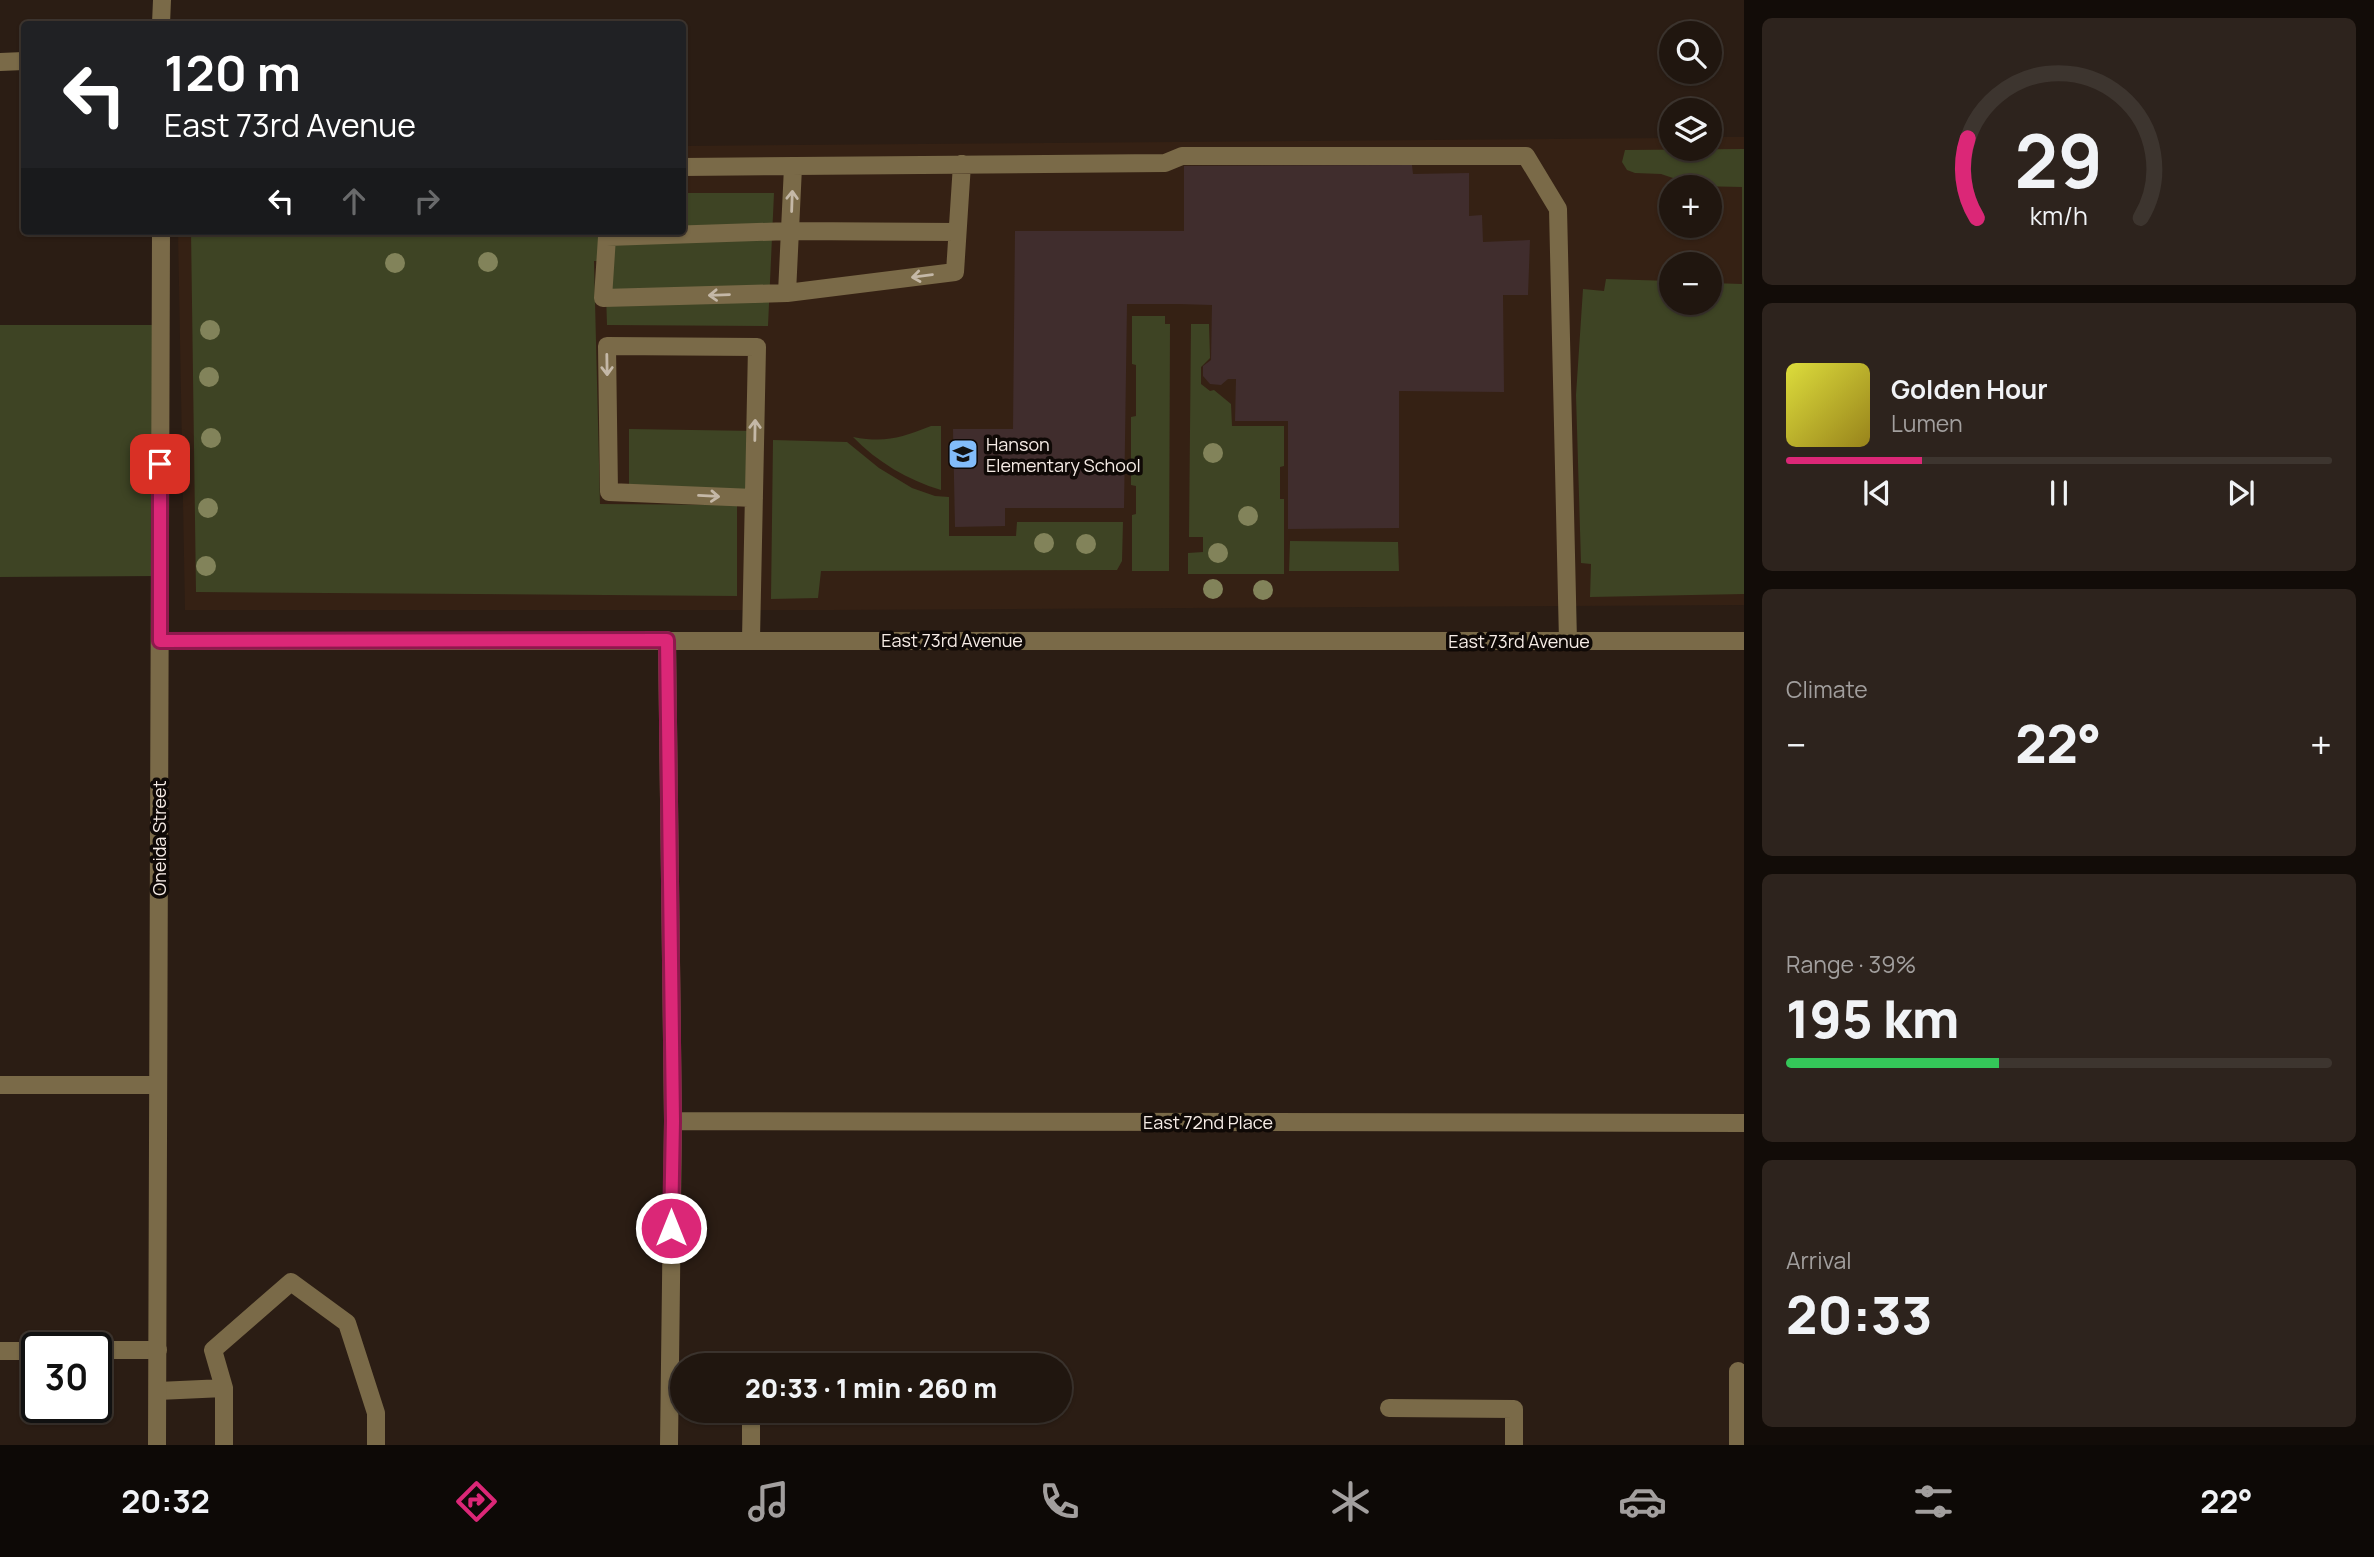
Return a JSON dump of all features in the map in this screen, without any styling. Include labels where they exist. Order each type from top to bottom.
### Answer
[{"type":"street","points":[[162,0],[162,21]]},
{"type":"street","points":[[0,62],[21,61]]},
{"type":"street","points":[[686,167],[1165,163],[1182,156],[1526,156],[1558,209],[1569,641]]},
{"type":"street","points":[[668,235],[607,237],[603,298],[787,293],[955,272],[962,164]]},
{"type":"street","points":[[787,293],[793,167]]},
{"type":"street","points":[[686,234],[790,231],[957,232]]},
{"type":"street","name":"Oneida Street","points":[[158,1445],[161,235]]},
{"type":"street","points":[[751,639],[754,499],[757,347],[607,346],[609,492],[754,499]]},
{"type":"street","points":[[667,640],[676,1353]]},
{"type":"street","name":"East 73rd Avenue","points":[[160,641],[1744,641]]},
{"type":"street","points":[[0,1085],[158,1085]]},
{"type":"street","name":"East 72nd Place","points":[[673,1121],[1744,1123]]},
{"type":"street","points":[[224,1445],[224,1388],[212,1350],[291,1282],[347,1323],[376,1413],[376,1445]]},
{"type":"street","points":[[112,1350],[158,1350]]},
{"type":"street","points":[[0,1351],[21,1351]]},
{"type":"street","points":[[1738,1371],[1738,1445]]},
{"type":"street","points":[[158,1391],[224,1388]]},
{"type":"street","points":[[1389,1409],[1514,1409],[1514,1445]]},
{"type":"street","points":[[669,1445],[671,1423]]},
{"type":"street","points":[[751,1423],[751,1445]]},
{"type":"shaded area","name":"Hanson Elementary School","points":[[1722,137],[1744,137],[1744,605],[185,610],[178,235],[686,235],[686,146],[1659,138],[1659,161],[1722,161]]},
{"type":"green space","points":[[1722,149],[1744,149],[1744,594],[1590,597],[1591,564],[1581,563],[1576,395],[1583,289],[1604,291],[1606,279],[1659,281],[1659,315],[1722,315],[1722,283],[1742,284],[1742,187],[1722,187],[1722,175],[1635,173],[1627,170],[1622,162],[1625,150],[1659,150],[1659,161],[1722,161]]},
{"type":"green space","points":[[686,193],[774,193],[768,326],[607,325],[605,261],[594,261],[600,504],[737,505],[737,596],[196,592],[191,235],[686,235]]},
{"type":"green space","points":[[1132,316],[1165,316],[1165,324],[1170,324],[1169,571],[1132,571],[1132,515],[1136,514],[1136,486],[1131,485],[1131,417],[1136,416],[1136,365],[1132,364]]},
{"type":"green space","points":[[1191,324],[1209,324],[1210,358],[1201,367],[1201,384],[1210,391],[1214,390],[1231,404],[1232,426],[1284,426],[1284,466],[1280,467],[1280,499],[1284,499],[1284,574],[1188,574],[1188,553],[1203,552],[1203,537],[1189,537]]},
{"type":"green space","points":[[0,325],[161,325],[160,576],[0,577]]},
{"type":"green space","points":[[931,426],[941,426],[941,490],[894,469],[853,437],[875,440],[893,438]]},
{"type":"green space","points":[[629,429],[757,431],[757,495],[629,494]]},
{"type":"green space","points":[[773,440],[847,442],[879,468],[912,488],[935,496],[949,497],[949,536],[1016,536],[1017,522],[1123,522],[1122,561],[1117,570],[821,571],[818,598],[771,599]]},
{"type":"green space","points":[[1290,541],[1398,542],[1399,571],[1289,571]]},
{"type":"building","points":[[1412,165],[1413,174],[1469,173],[1469,216],[1482,215],[1483,242],[1530,240],[1528,295],[1503,295],[1504,392],[1399,391],[1399,528],[1288,529],[1288,421],[1235,421],[1236,379],[1228,379],[1221,385],[1210,384],[1203,376],[1203,366],[1211,360],[1212,305],[1179,304],[1127,304],[1124,508],[1005,508],[1005,526],[955,527],[953,429],[1013,429],[1015,231],[1184,231],[1184,166]]},
{"type":"place","name":"Hanson Elementary School","points":[[963,454]]},
{"type":"route","points":[[160,464],[160,641],[667,640],[673,1121],[671,1228]]}]
